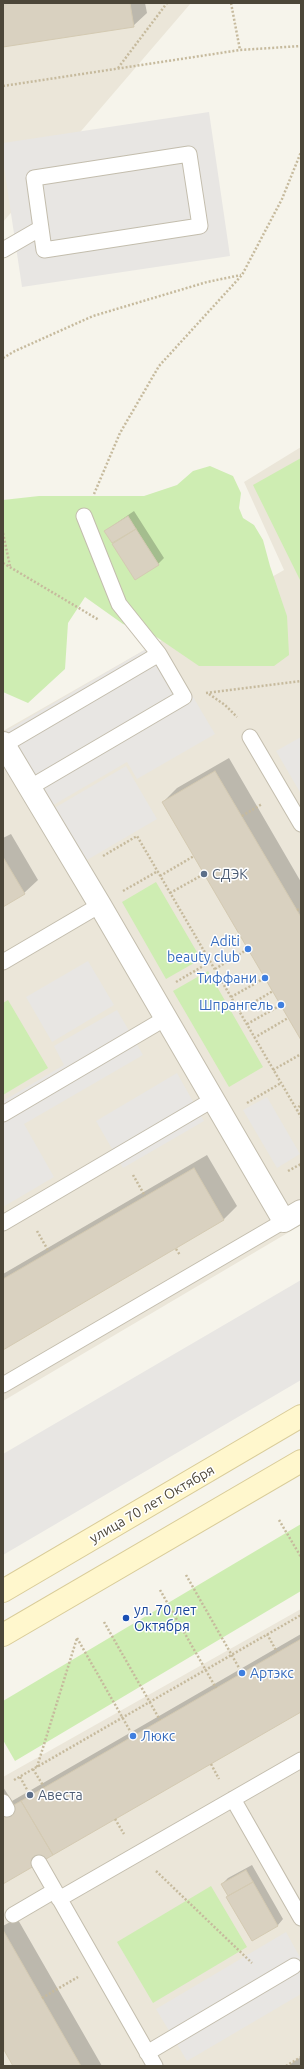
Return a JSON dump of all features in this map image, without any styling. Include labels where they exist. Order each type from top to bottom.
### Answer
[{"type":"main road","name":"улица 70 лет Октября","points":[[3,1591],[301,1416]]},
{"type":"main road","points":[[3,1635],[301,1461]]},
{"type":"street","points":[[3,744],[100,905],[218,1108],[292,1216]]},
{"type":"lane","points":[[190,154],[200,226],[44,250],[41,228],[34,178],[190,154]]},
{"type":"lane","points":[[3,250],[41,228]]},
{"type":"lane","points":[[29,788],[184,697],[159,654],[119,604],[84,516]]},
{"type":"lane","points":[[3,744],[159,654]]},
{"type":"lane","points":[[250,737],[301,824]]},
{"type":"lane","points":[[3,962],[100,905]]},
{"type":"lane","points":[[3,1114],[166,1018]]},
{"type":"lane","points":[[3,1223],[218,1108]]},
{"type":"lane","points":[[3,1385],[292,1216]]},
{"type":"lane","points":[[13,1915],[57,1895],[138,1853],[301,1760]]},
{"type":"lane","points":[[233,1799],[301,1918]]},
{"type":"lane","points":[[38,1863],[155,2066]]},
{"type":"lane","points":[[147,2053],[294,1966]]},
{"type":"path","points":[[118,68],[167,3]]},
{"type":"path","points":[[231,3],[240,50]]},
{"type":"path","points":[[3,86],[240,50],[301,46]]},
{"type":"path","points":[[84,516],[120,433],[159,366],[242,275],[282,199],[301,152]]},
{"type":"path","points":[[3,358],[93,316],[207,282],[242,275]]},
{"type":"path","points":[[3,533],[10,567]]},
{"type":"path","points":[[3,563],[103,622]]},
{"type":"path","points":[[250,737],[239,719],[225,705],[208,693],[301,681]]},
{"type":"path","points":[[79,870],[137,836],[301,1118]]},
{"type":"path","points":[[160,876],[194,856]]},
{"type":"path","points":[[100,905],[158,871]]},
{"type":"path","points":[[170,893],[204,874]]},
{"type":"path","points":[[297,910],[301,908]]},
{"type":"path","points":[[215,969],[248,949]]},
{"type":"path","points":[[153,995],[210,962]]},
{"type":"path","points":[[231,997],[265,978]]},
{"type":"path","points":[[239,1011],[273,991]]},
{"type":"path","points":[[247,1024],[280,1004]]},
{"type":"path","points":[[254,1038],[288,1018]]},
{"type":"path","points":[[273,1070],[301,1054]]},
{"type":"path","points":[[218,1108],[281,1083]]},
{"type":"path","points":[[297,1111],[301,1103]]},
{"type":"path","points":[[280,1520],[301,1558]]},
{"type":"path","points":[[186,1575],[242,1673]]},
{"type":"path","points":[[160,1590],[216,1688]]},
{"type":"path","points":[[9,1783],[301,1615]]},
{"type":"path","points":[[104,1622],[160,1720]]},
{"type":"path","points":[[267,1634],[277,1652]]},
{"type":"path","points":[[37,1766],[77,1638],[133,1736]]},
{"type":"path","points":[[34,1769],[44,1787]]},
{"type":"path","points":[[20,1777],[30,1795]]},
{"type":"path","points":[[138,1853],[270,1980]]},
{"type":"path","points":[[42,1998],[79,1976]]},
{"type":"path","points":[[286,2066],[301,2057]]},
{"type":"shaded area","points":[[3,3],[191,3],[3,222]]},
{"type":"shaded area","points":[[209,112],[230,256],[22,287],[3,160],[3,143]]},
{"type":"shaded area","points":[[301,447],[301,1225],[3,1401],[3,731],[284,570],[244,482]]},
{"type":"shaded area","points":[[160,641],[215,734],[137,779],[127,762],[50,807],[6,731]]},
{"type":"shaded area","points":[[301,737],[301,794],[276,751]]},
{"type":"shaded area","points":[[126,766],[157,819],[82,863],[51,810]]},
{"type":"shaded area","points":[[88,961],[114,1005],[52,1042],[26,997]]},
{"type":"shaded area","points":[[117,1010],[143,1055],[24,1124],[54,1177],[3,1207],[3,1101],[64,1065],[54,1046]]},
{"type":"shaded area","points":[[177,1073],[204,1121],[123,1168],[96,1121]]},
{"type":"shaded area","points":[[267,1097],[300,1154],[277,1168],[243,1110]]},
{"type":"shaded area","points":[[301,1280],[301,1380],[3,1555],[3,1454]]},
{"type":"shaded area","points":[[301,1609],[301,2066],[3,2066],[3,1777]]},
{"type":"shaded area","points":[[286,1932],[301,1959],[301,1994],[187,2061],[156,2009]]},
{"type":"green space","points":[[301,458],[301,582],[253,485]]},
{"type":"green space","points":[[210,466],[233,476],[241,493],[239,508],[243,518],[254,525],[263,540],[287,616],[289,655],[274,666],[199,666],[152,634],[123,624],[85,597],[68,623],[65,669],[28,703],[3,692],[3,500],[39,496],[144,496],[177,485],[193,471]]},
{"type":"green space","points":[[156,882],[201,959],[166,979],[122,902]]},
{"type":"green space","points":[[208,971],[263,1067],[229,1087],[173,991]]},
{"type":"green space","points":[[8,1000],[48,1068],[3,1095],[3,1003]]},
{"type":"green space","points":[[301,1524],[301,1591],[15,1761],[3,1740],[3,1701]]},
{"type":"green space","points":[[211,1886],[247,1947],[153,2003],[117,1942]]},
{"type":"building","points":[[3,3],[130,3],[134,27],[3,47]]},
{"type":"building","points":[[128,516],[136,529],[112,543],[104,531]]},
{"type":"building","points":[[136,529],[159,565],[135,580],[112,544]]},
{"type":"building","points":[[215,771],[301,917],[301,1040],[162,802]]},
{"type":"building","points":[[3,857],[25,894],[3,907]]},
{"type":"building","points":[[194,1168],[224,1220],[3,1350],[3,1279]]},
{"type":"building","points":[[301,1639],[301,1712],[53,1855],[21,1801]]},
{"type":"building","points":[[21,1801],[53,1855],[3,1884],[3,1811]]},
{"type":"building","points":[[246,1870],[253,1882],[228,1896],[221,1884]]},
{"type":"building","points":[[253,1882],[278,1926],[252,1941],[226,1897]]},
{"type":"building","points":[[3,1930],[81,2066],[13,2066],[4,2050]]},
{"type":"place","name":"СДЭК","points":[[204,874]]},
{"type":"place","name":"Aditi beauty club","points":[[248,949]]},
{"type":"place","name":"Тиффани","points":[[265,978]]},
{"type":"place","name":"Шпрангель","points":[[281,1005]]},
{"type":"place","name":"ул. 70 лет Октября","points":[[126,1618]]},
{"type":"place","name":"Артэкс","points":[[242,1673]]},
{"type":"place","name":"Люкс","points":[[133,1736]]},
{"type":"place","name":"Авеста","points":[[30,1795]]}]
